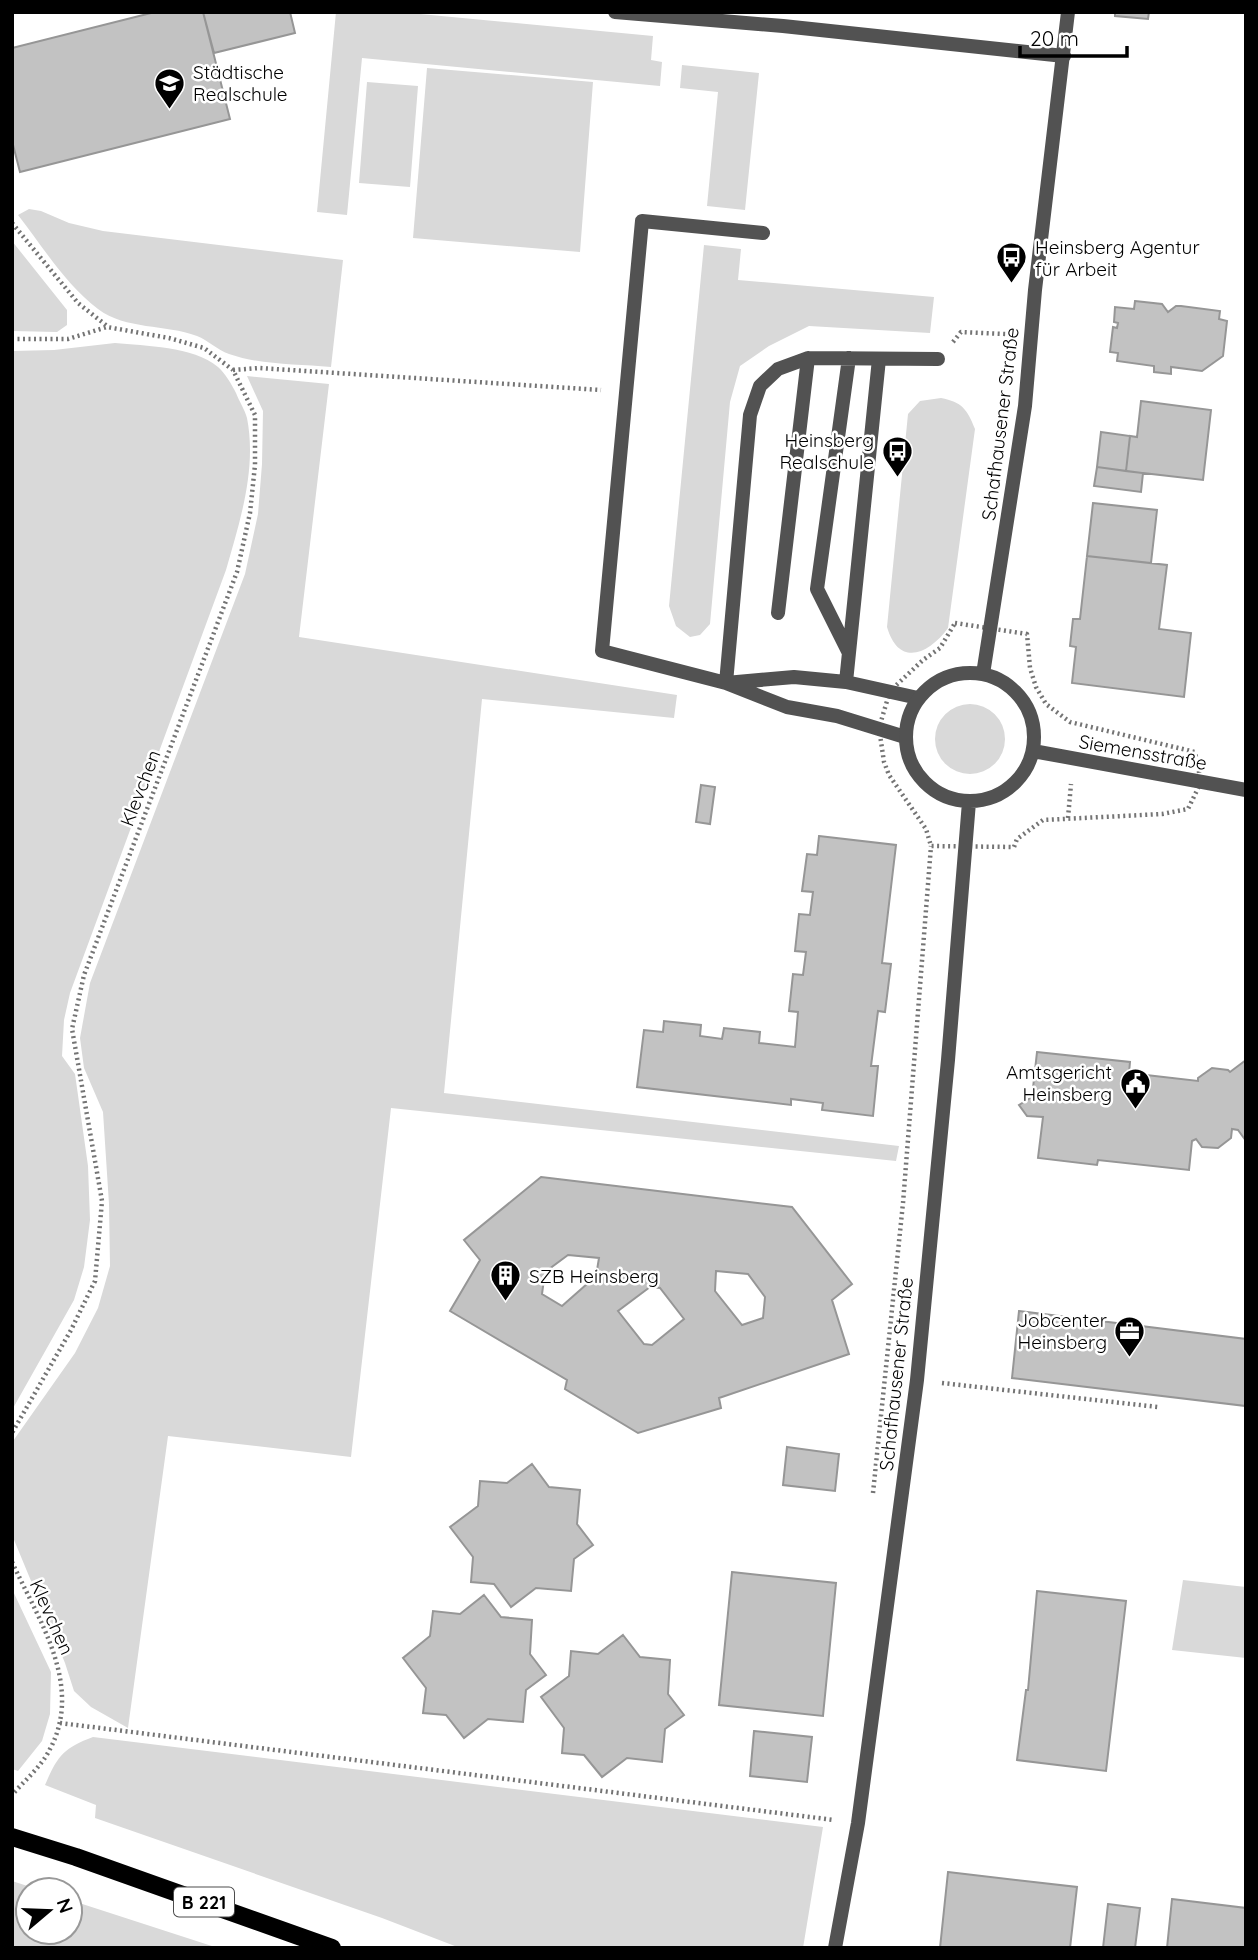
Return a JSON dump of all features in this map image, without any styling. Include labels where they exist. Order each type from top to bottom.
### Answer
[{"type":"main road","name":"B 221","points":[[12,1837],[332,1948]]},
{"type":"street","points":[[615,12],[783,26],[1064,56]]},
{"type":"street","name":"Schafhausener Straße","points":[[983,674],[1026,406],[1035,290],[1068,12]]},
{"type":"street","points":[[763,233],[642,221],[602,652],[726,683],[787,707],[837,716],[905,737]]},
{"type":"street","points":[[726,683],[750,415],[760,386],[778,369],[808,358],[938,359]]},
{"type":"street","points":[[778,612],[808,358]]},
{"type":"street","points":[[848,652],[817,589],[849,358]]},
{"type":"street","points":[[846,682],[879,359]]},
{"type":"street","points":[[958,673],[983,674],[1002,681],[1018,694],[1029,711],[1034,730],[1033,751],[1025,772],[1011,788],[992,799],[970,802],[950,799],[932,790],[918,775],[908,757],[905,737],[909,716],[919,698],[936,682],[958,673]]},
{"type":"street","points":[[726,683],[794,677],[846,682],[919,698]]},
{"type":"street","name":"Siemensstraße","points":[[1033,751],[1246,790]]},
{"type":"street","name":"Schafhausener Straße","points":[[835,1948],[859,1823],[917,1380],[970,802]]},
{"type":"path","points":[[12,223],[78,303],[107,327]]},
{"type":"path","name":"Klevchen","points":[[12,339],[68,339],[107,327],[169,338],[204,348],[233,370],[255,415],[255,465],[250,513],[237,572],[83,975],[72,1029],[102,1201],[94,1281],[71,1330],[12,1433]]},
{"type":"path","points":[[938,359],[961,332],[1031,334]]},
{"type":"path","points":[[233,370],[259,368],[626,392]]},
{"type":"path","points":[[872,1506],[903,1203],[931,846]]},
{"type":"path","points":[[917,1380],[1158,1408]]},
{"type":"path","name":"Klevchen","points":[[12,1562],[59,1666],[64,1691],[61,1723],[50,1751],[12,1795]]},
{"type":"path","points":[[61,1723],[859,1823]]},
{"type":"path","points":[[831,1833],[835,1807]]},
{"type":"shaded area","points":[[336,12],[399,12],[653,36],[651,60],[662,62],[660,86],[362,58],[347,215],[317,212]]},
{"type":"shaded area","points":[[682,65],[759,73],[745,210],[707,206],[718,92],[680,88]]},
{"type":"shaded area","points":[[427,68],[593,82],[580,252],[413,238]]},
{"type":"shaded area","points":[[367,82],[418,86],[410,187],[359,183]]},
{"type":"shaded area","points":[[29,209],[103,231],[343,260],[331,367],[241,358],[185,332],[133,324],[109,316],[86,299],[65,277],[18,215]]},
{"type":"shaded area","points":[[12,241],[67,310],[67,325],[57,332],[12,331]]},
{"type":"shaded area","points":[[704,245],[741,249],[738,280],[934,297],[930,333],[809,326],[769,346],[740,366],[730,402],[710,624],[700,635],[690,637],[676,626],[669,606]]},
{"type":"shaded area","points":[[115,343],[182,351],[208,360],[221,370],[245,412],[250,437],[250,456],[246,495],[226,570],[70,993],[64,1020],[62,1056],[75,1074],[88,1166],[90,1220],[84,1267],[74,1300],[12,1410],[12,351],[54,350]]},
{"type":"shaded area","points":[[247,376],[329,384],[299,637],[677,695],[674,718],[482,699],[444,1093],[899,1146],[896,1161],[391,1108],[351,1457],[168,1436],[128,1728],[91,1707],[74,1691],[12,1535],[13,1441],[75,1353],[98,1308],[110,1266],[103,1112],[84,1068],[80,1038],[90,983],[245,574],[258,514],[263,411]]},
{"type":"shaded area","points":[[941,398],[963,408],[975,429],[948,628],[932,645],[915,653],[899,648],[892,640],[887,627],[908,414],[920,401]]},
{"type":"shaded area","points":[[977,704],[990,710],[999,719],[1003,725],[1003,753],[995,764],[984,772],[963,774],[945,764],[937,753],[935,732],[945,714],[956,706]]},
{"type":"shaded area","points":[[1183,1580],[1246,1587],[1246,1658],[1172,1650]]},
{"type":"shaded area","points":[[12,1589],[51,1672],[50,1714],[42,1741],[18,1771],[12,1769]]},
{"type":"shaded area","points":[[93,1737],[823,1827],[803,1948],[460,1948],[95,1818],[96,1805],[45,1785],[62,1755],[75,1745]]},
{"type":"shaded area","points":[[12,1881],[14,1946],[84,1946],[84,1905],[218,1948],[12,1948]]},
{"type":"building","points":[[155,12],[203,12],[230,119],[20,172],[12,141],[12,48]]},
{"type":"building","points":[[203,12],[290,12],[295,33],[214,53]]},
{"type":"building","points":[[1115,12],[1149,12],[1148,19],[1115,16]]},
{"type":"building","points":[[1135,301],[1162,304],[1168,312],[1176,306],[1220,311],[1219,319],[1227,321],[1223,356],[1202,371],[1171,367],[1171,374],[1154,372],[1154,366],[1117,361],[1118,353],[1110,352],[1113,327],[1117,328],[1118,323],[1114,322],[1115,307],[1134,309]]},
{"type":"building","points":[[1141,401],[1211,410],[1203,480],[1126,471],[1130,436],[1137,437]]},
{"type":"building","points":[[1101,432],[1130,436],[1126,471],[1097,467]]},
{"type":"building","points":[[1097,467],[1143,473],[1141,492],[1094,486]]},
{"type":"building","points":[[1093,503],[1157,510],[1151,563],[1087,556]]},
{"type":"building","points":[[1087,556],[1167,565],[1159,629],[1191,633],[1184,697],[1072,683],[1076,647],[1070,646],[1073,619],[1080,619]]},
{"type":"building","points":[[701,785],[715,787],[710,824],[696,822]]},
{"type":"building","points":[[819,836],[896,845],[882,963],[891,964],[885,1012],[878,1011],[871,1066],[878,1066],[873,1116],[822,1110],[823,1103],[791,1099],[791,1105],[637,1087],[644,1030],[663,1032],[664,1021],[701,1025],[700,1036],[722,1039],[724,1028],[760,1032],[759,1043],[795,1047],[798,1012],[789,1011],[793,974],[803,975],[806,952],[795,951],[799,914],[810,915],[813,892],[802,891],[807,854],[817,855]]},
{"type":"building","name":"Amtsgericht Heinsberg","points":[[1037,1052],[1130,1062],[1129,1073],[1198,1081],[1198,1078],[1212,1068],[1230,1072],[1246,1060],[1246,1141],[1238,1130],[1232,1129],[1231,1138],[1218,1148],[1202,1147],[1196,1139],[1192,1141],[1189,1170],[1098,1160],[1097,1165],[1038,1158],[1043,1117],[1027,1116],[1019,1105],[1032,1097]]},
{"type":"building","name":"SZB Heinsberg","points":[[541,1177],[792,1207],[852,1284],[832,1300],[849,1354],[719,1398],[721,1408],[638,1433],[565,1389],[567,1380],[450,1311],[480,1260],[464,1240]],"holes":[[[568,1255],[599,1258],[596,1276],[562,1306],[542,1294],[545,1272]],[[716,1271],[748,1274],[765,1297],[763,1318],[742,1325],[715,1291]],[[650,1287],[660,1288],[684,1319],[652,1345],[644,1344],[618,1311]]]},
{"type":"building","name":"Jobcenter Heinsberg","points":[[1019,1311],[1246,1339],[1246,1406],[1012,1378]]},
{"type":"building","points":[[787,1447],[839,1454],[835,1491],[783,1485]]},
{"type":"building","points":[[532,1464],[549,1487],[580,1490],[577,1524],[593,1545],[574,1559],[571,1591],[536,1588],[511,1607],[494,1584],[471,1582],[473,1557],[450,1527],[478,1506],[480,1481],[507,1483]]},
{"type":"building","points":[[732,1572],[836,1583],[823,1716],[719,1705]]},
{"type":"building","points":[[1037,1591],[1126,1601],[1106,1771],[1017,1760],[1028,1690]]},
{"type":"building","points":[[484,1595],[501,1617],[532,1620],[530,1654],[546,1675],[526,1690],[523,1722],[488,1719],[464,1738],[446,1715],[423,1713],[426,1688],[403,1658],[430,1636],[433,1611],[460,1614]]},
{"type":"building","points":[[623,1635],[640,1657],[670,1660],[668,1694],[684,1715],[665,1729],[662,1762],[627,1758],[602,1777],[584,1755],[562,1753],[564,1728],[541,1697],[569,1676],[571,1651],[598,1654]]},
{"type":"building","points":[[754,1731],[812,1737],[807,1782],[750,1776]]},
{"type":"building","points":[[948,1872],[1077,1887],[1070,1948],[940,1948]]},
{"type":"building","points":[[1172,1899],[1246,1908],[1246,1948],[1167,1948]]},
{"type":"building","points":[[1108,1904],[1140,1908],[1135,1948],[1103,1948]]},
{"type":"place","name":"Städtische Realschule","points":[[170,110]]},
{"type":"place","name":"Heinsberg Agentur für Arbeit","points":[[1012,285]]},
{"type":"place","name":"Heinsberg Realschule","points":[[897,478]]},
{"type":"place","name":"Amtsgericht Heinsberg","points":[[1135,1110]]},
{"type":"place","name":"SZB Heinsberg","points":[[506,1303]]},
{"type":"place","name":"Jobcenter Heinsberg","points":[[1130,1358]]}]
